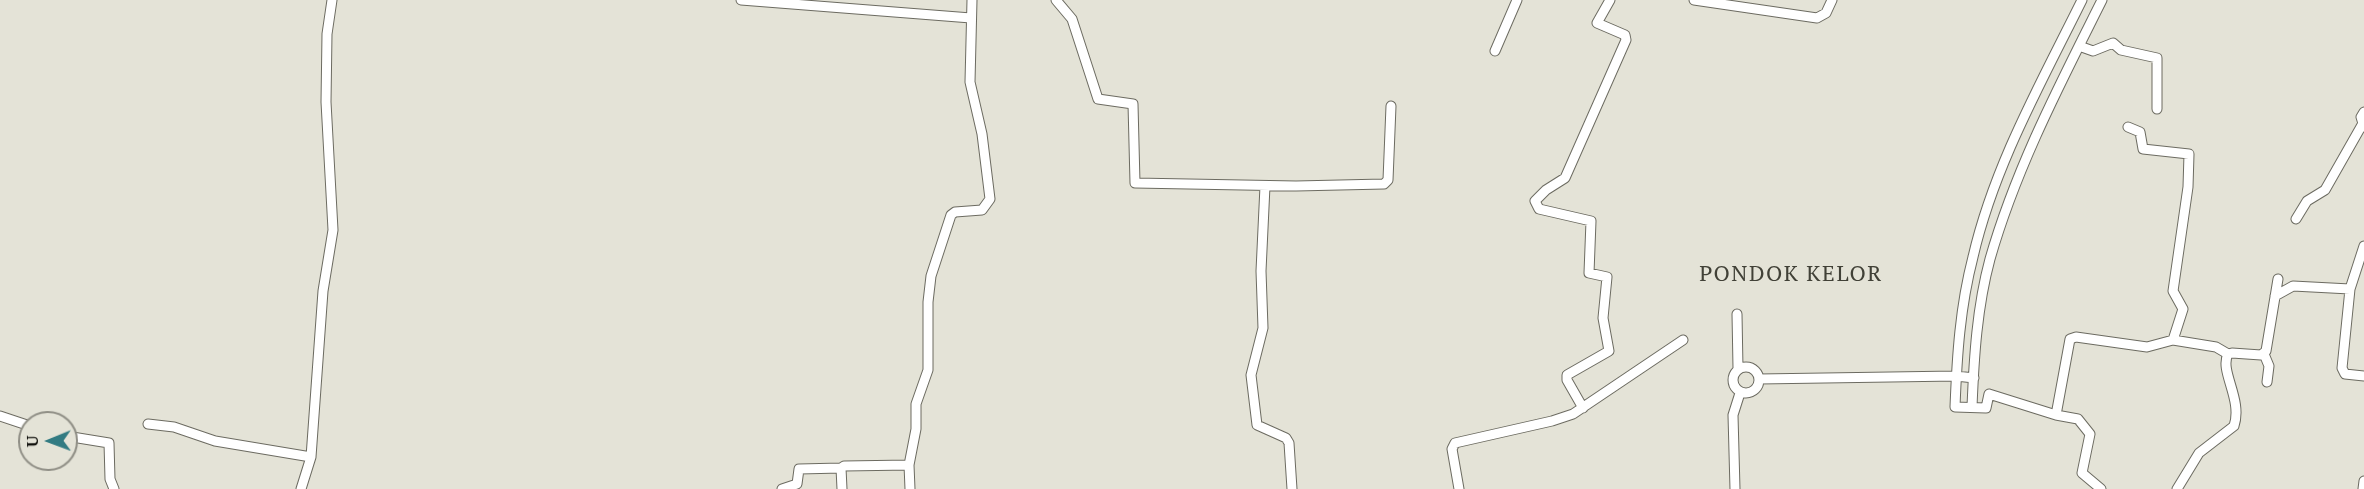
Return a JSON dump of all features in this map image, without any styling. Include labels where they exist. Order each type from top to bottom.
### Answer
[{"type":"street","points":[[302,489],[311,457],[323,291],[333,230],[326,102],[327,34],[332,0]]},
{"type":"street","points":[[741,0],[971,18]]},
{"type":"street","points":[[910,489],[909,465],[916,429],[916,404],[928,370],[928,302],[931,276],[951,215],[955,212],[982,210],[990,199],[982,134],[970,82],[972,0]]},
{"type":"street","points":[[1056,0],[1072,19],[1098,99],[1133,104],[1135,183],[1265,186],[1386,184],[1391,106]]},
{"type":"street","points":[[1495,51],[1518,0]]},
{"type":"street","points":[[1583,408],[1567,380],[1567,375],[1609,351],[1603,318],[1607,277],[1589,273],[1591,221],[1539,208],[1535,201],[1539,195],[1565,178],[1626,40],[1625,35],[1597,23],[1610,0]]},
{"type":"street","points":[[1694,0],[1817,18],[1826,13],[1832,0]]},
{"type":"street","points":[[2082,0],[2018,130],[1998,178],[1973,256],[1960,317],[1955,407],[1986,408],[1989,394],[2056,416],[2078,419],[2088,430],[2090,436],[2082,473],[2101,489]]},
{"type":"street","points":[[1972,407],[1978,319],[1990,260],[2015,183],[2034,137],[2102,0]]},
{"type":"street","points":[[2079,46],[2093,51],[2112,43],[2121,50],[2157,58],[2157,109]]},
{"type":"street","points":[[2296,219],[2307,201],[2325,190],[2363,126],[2361,117],[2364,112]]},
{"type":"street","points":[[2128,127],[2140,132],[2143,149],[2189,154],[2188,188],[2173,291],[2183,309],[2173,340]]},
{"type":"street","points":[[1998,178],[2015,183]]},
{"type":"street","points":[[1265,186],[1261,261],[1263,328],[1251,379],[1257,425],[1286,438],[1289,443],[1292,489]]},
{"type":"street","points":[[2364,246],[2360,271],[2350,290],[2343,372],[2364,376]]},
{"type":"street","points":[[2264,354],[2268,348],[2278,279]]},
{"type":"street","points":[[2274,296],[2293,286],[2350,290]]},
{"type":"street","points":[[1737,314],[1738,368],[1732,376],[1733,386],[1740,393],[1749,393],[1757,388],[1759,379],[1755,370],[1747,366],[1738,368]]},
{"type":"street","points":[[2056,416],[2070,339],[2076,337],[2147,347],[2173,340],[2216,347],[2228,354],[2264,354]]},
{"type":"street","points":[[1459,489],[1452,449],[1455,443],[1552,421],[1583,408],[1683,340]]},
{"type":"street","points":[[2176,489],[2199,453],[2234,426],[2237,405],[2225,362],[2228,354]]},
{"type":"street","points":[[2264,354],[2269,366],[2267,382]]},
{"type":"street","points":[[1759,379],[1956,376],[1974,378]]},
{"type":"street","points":[[1735,489],[1733,415],[1740,393]]},
{"type":"street","points":[[0,416],[18,422]]},
{"type":"street","points":[[148,424],[174,427],[215,441],[311,457]]},
{"type":"street","points":[[78,438],[109,443],[110,479],[114,489]]},
{"type":"street","points":[[782,489],[797,484],[799,469],[841,468],[855,465],[909,465]]},
{"type":"street","points":[[841,468],[842,489]]},
{"type":"street","points":[[2363,489],[2364,481]]},
{"type":"district","name":"PONDOK KELOR","points":[[1791,275]]}]
